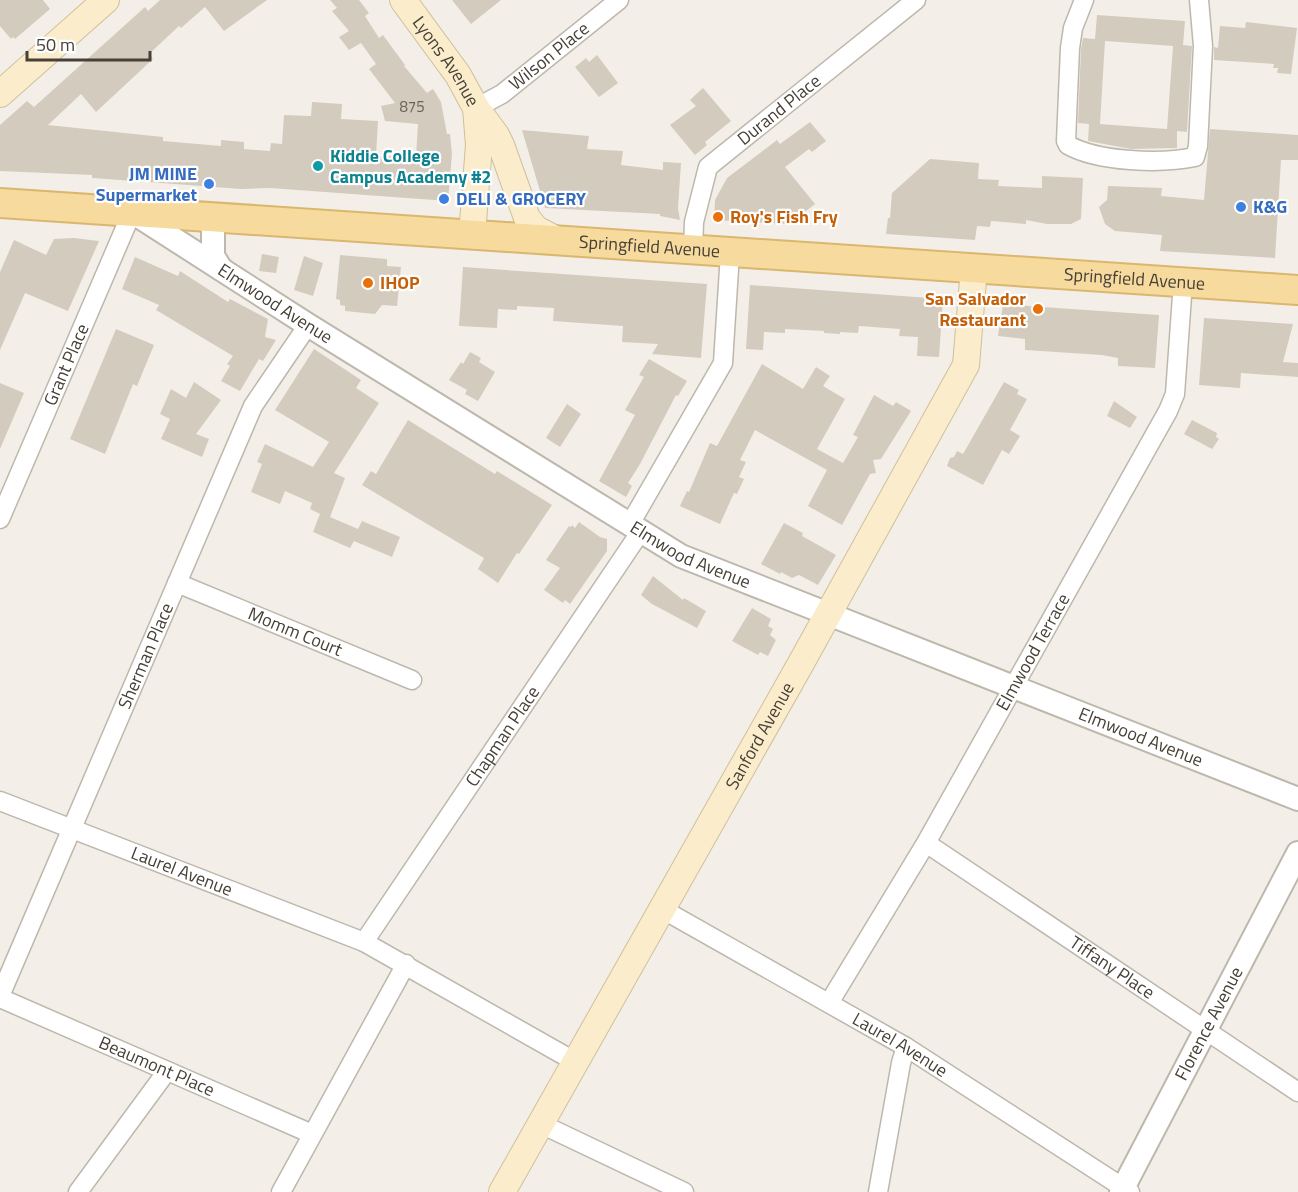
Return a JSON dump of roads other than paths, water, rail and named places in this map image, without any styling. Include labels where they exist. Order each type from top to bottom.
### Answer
[{"type":"main road","points":[[0,94],[106,0]]},
{"type":"main road","name":"Lyons Avenue","points":[[403,0],[461,80],[476,108],[479,145],[472,235]]},
{"type":"main road","points":[[476,108],[501,145],[526,218],[537,229],[559,242]]},
{"type":"main road","name":"Springfield Avenue","points":[[0,203],[1298,290]]},
{"type":"main road","name":"Sanford Avenue","points":[[502,1192],[828,615],[966,365],[974,268]]},
{"type":"street","name":"Wilson Place","points":[[476,108],[502,94],[619,0]]},
{"type":"street","name":"Durand Place","points":[[693,250],[694,222],[708,167],[916,0]]},
{"type":"street","points":[[1084,0],[1070,48],[1066,141],[1068,145],[1109,158],[1175,160],[1195,157],[1198,146],[1203,46],[1199,0]]},
{"type":"street","name":"Elmwood Avenue","points":[[132,212],[308,325],[681,556],[1298,799]]},
{"type":"street","name":"Grant Place","points":[[0,519],[132,212]]},
{"type":"street","points":[[213,217],[213,256],[221,269]]},
{"type":"street","name":"Chapman Place","points":[[364,942],[636,528],[723,363],[730,253]]},
{"type":"street","name":"Elmwood Terrace","points":[[830,1003],[926,843],[1168,411],[1175,394],[1183,282]]},
{"type":"street","name":"Sherman Place","points":[[0,997],[253,406],[308,325]]},
{"type":"street","name":"Momm Court","points":[[177,582],[412,680]]},
{"type":"street","name":"Laurel Avenue","points":[[0,801],[364,942],[406,964]]},
{"type":"street","name":"Tiffany Place","points":[[926,843],[1298,1092]]},
{"type":"street","name":"Florence Avenue","points":[[1125,1190],[1298,853]]},
{"type":"street","name":"Laurel Avenue","points":[[662,909],[906,1047],[1125,1190]]},
{"type":"street","points":[[281,1192],[406,964],[574,1061]]},
{"type":"street","name":"Beaumont Place","points":[[0,997],[312,1134]]},
{"type":"street","points":[[878,1192],[901,1063],[906,1047]]},
{"type":"street","points":[[78,1192],[167,1071]]},
{"type":"street","points":[[541,1124],[684,1192]]},
{"type":"place","name":"Kiddie College Campus Academy #2","points":[[318,166]]},
{"type":"place","name":"JM MINE Supermarket","points":[[209,184]]},
{"type":"place","name":"DELI & GROCERY","points":[[444,199]]},
{"type":"place","name":"K&G","points":[[1241,207]]},
{"type":"place","name":"Roy's Fish Fry","points":[[718,217]]},
{"type":"place","name":"IHOP","points":[[368,283]]},
{"type":"place","name":"San Salvador Restaurant","points":[[1038,309]]}]
